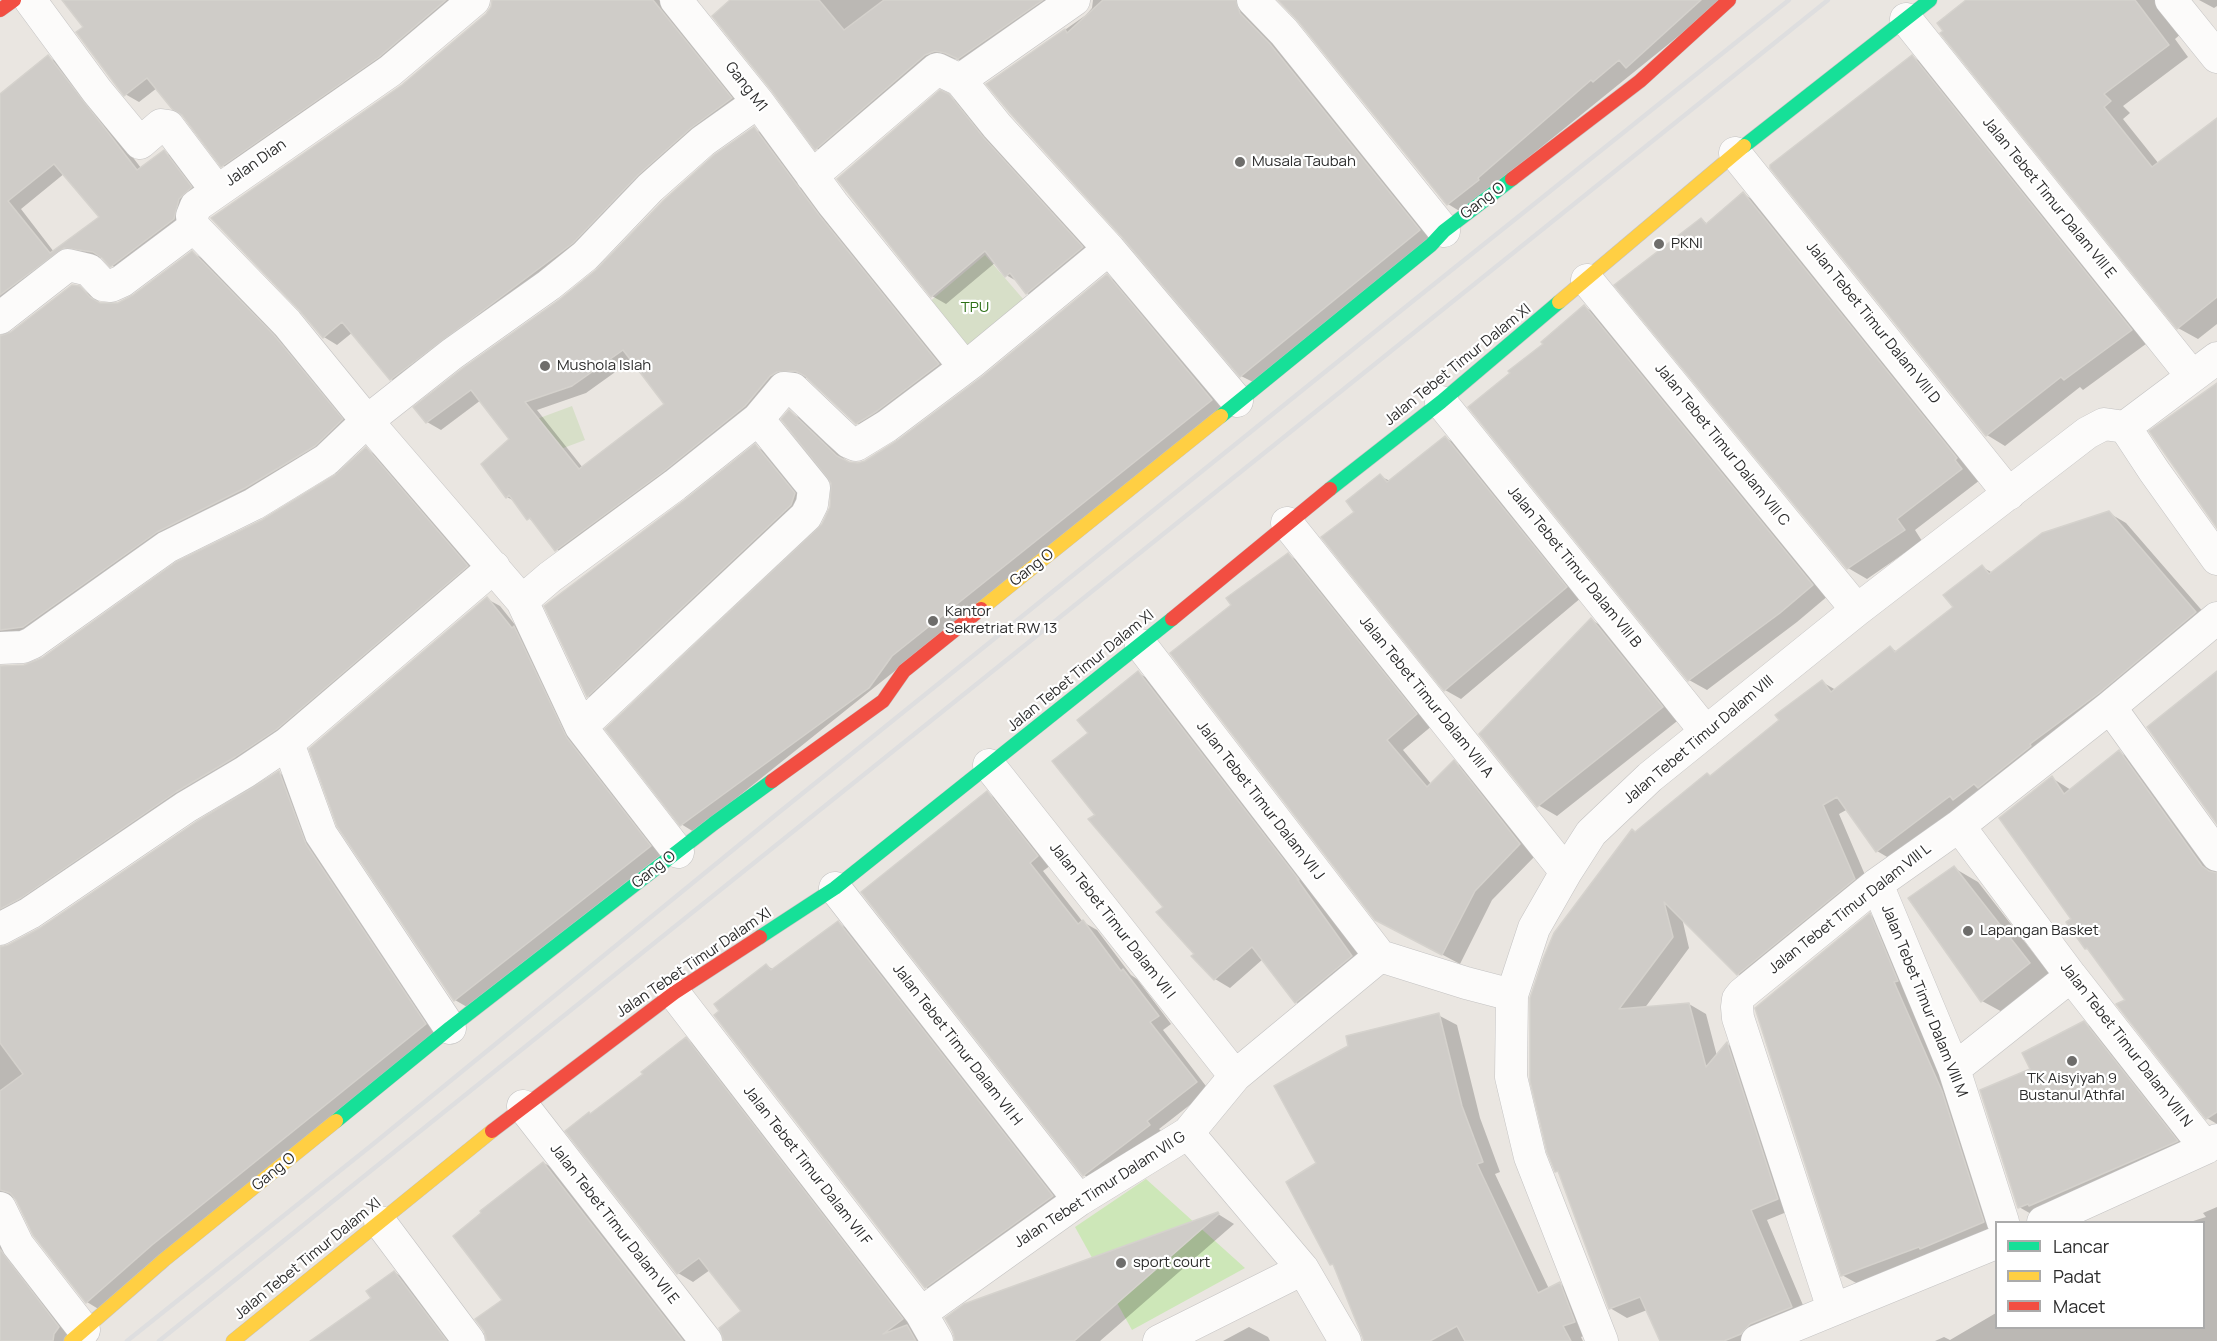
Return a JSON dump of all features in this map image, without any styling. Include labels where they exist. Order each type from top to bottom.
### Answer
[{"type":"street","points":[[0,10],[14,0]]},
{"type":"street","name":"Jalan Dian","points":[[30,0],[140,144],[161,125],[168,126],[217,190],[390,71],[474,0]]},
{"type":"street","name":"Gang M1","points":[[676,0],[759,102],[812,176]]},
{"type":"street","points":[[968,363],[959,360],[812,176],[949,74],[1074,0]]},
{"type":"street","points":[[1253,0],[1284,32],[1444,231]]},
{"type":"street","name":"Gang O","points":[[77,1336],[165,1260],[450,1028],[713,824],[883,702],[904,671],[1152,473],[1237,401],[1431,245],[1444,231],[1640,81],[1729,0]]},
{"type":"street","points":[[2171,0],[2217,57]]},
{"type":"street","name":"Jalan Tebet Timur Dalam XI","points":[[233,1341],[523,1106],[674,993],[835,888],[1141,645],[1287,523],[1441,402],[1735,153],[1918,10]]},
{"type":"street","name":"Jalan Tebet Timur Dalam VIII E","points":[[1918,10],[2192,376]]},
{"type":"street","points":[[949,74],[1109,249],[1237,401]]},
{"type":"street","points":[[0,648],[23,647],[32,644],[167,547],[254,504],[326,460],[367,421],[452,354],[549,285],[585,256],[650,188],[703,141],[759,102]]},
{"type":"street","name":"Jalan Tebet Timur Dalam VIII D","points":[[1735,153],[2009,494]]},
{"type":"street","points":[[217,190],[196,206],[192,216],[194,227],[286,322],[367,421],[522,601],[580,727],[678,852]]},
{"type":"street","points":[[0,318],[68,265],[89,270],[103,285],[111,286],[122,281],[194,227]]},
{"type":"street","points":[[522,601],[550,577],[675,485],[758,419],[784,388],[793,389],[843,436],[856,445],[887,426],[1109,249]]},
{"type":"street","name":"Jalan Tebet Timur Dalam VIII C","points":[[1587,280],[1857,610]]},
{"type":"street","points":[[2217,358],[2125,427],[2217,559]]},
{"type":"street","name":"Jalan Tebet Timur Dalam VIII B","points":[[1441,402],[1706,732]]},
{"type":"street","points":[[580,727],[806,516],[812,504],[814,488],[758,419]]},
{"type":"street","name":"Jalan Tebet Timur Dalam VIII","points":[[1602,1341],[1530,1157],[1511,1077],[1512,995],[1534,928],[1566,872],[1591,833],[1650,777],[1857,610],[2096,428],[2104,424],[2125,427]]},
{"type":"street","name":"Jalan Tebet Timur Dalam VIII A","points":[[1287,523],[1566,872]]},
{"type":"street","points":[[0,929],[30,913],[186,807],[288,743],[494,567]]},
{"type":"street","name":"Jalan Tebet Timur Dalam VIII L","points":[[1833,1309],[1738,1018],[1737,1006],[1742,994],[1877,884],[1959,826],[2110,707],[2217,618]]},
{"type":"street","name":"Jalan Tebet Timur Dalam VII J","points":[[1141,645],[1380,956]]},
{"type":"street","points":[[2110,707],[2217,855]]},
{"type":"street","points":[[288,743],[321,834],[450,1028]]},
{"type":"street","name":"Jalan Tebet Timur Dalam VII I","points":[[989,765],[1235,1076]]},
{"type":"street","name":"Jalan Tebet Timur Dalam VIII N","points":[[1959,826],[2072,976],[2212,1144]]},
{"type":"street","name":"Jalan Tebet Timur Dalam VIII M","points":[[1877,884],[1954,1069],[2003,1221]]},
{"type":"street","name":"Jalan Tebet Timur Dalam VII H","points":[[835,888],[1079,1200]]},
{"type":"street","points":[[1380,956],[1512,995]]},
{"type":"street","name":"Jalan Tebet Timur Dalam VII G","points":[[921,1313],[1079,1200],[1188,1133],[1235,1076],[1380,956]]},
{"type":"street","points":[[1954,1069],[2072,976]]},
{"type":"street","name":"Jalan Tebet Timur Dalam VII F","points":[[674,993],[921,1313],[937,1341]]},
{"type":"street","name":"Jalan Tebet Timur Dalam VII E","points":[[523,1106],[706,1341]]},
{"type":"street","points":[[1188,1133],[1303,1269],[1345,1341]]},
{"type":"street","points":[[2045,1221],[2212,1144]]},
{"type":"street","points":[[0,1208],[18,1245],[77,1336]]},
{"type":"street","points":[[380,1222],[469,1341]]},
{"type":"street","points":[[1758,1341],[1995,1243]]},
{"type":"street","points":[[1159,1341],[1303,1269]]},
{"type":"green space","name":"TPU","points":[[985,255],[1030,307],[966,361],[921,309]]},
{"type":"green space","points":[[572,406],[585,440],[531,460],[518,426]]},
{"type":"green space","points":[[1146,1179],[1245,1268],[1132,1330],[1075,1227]]},
{"type":"building","points":[[62,0],[446,0],[379,57],[221,167],[182,115],[173,110],[147,78],[124,96],[76,32],[83,27]]},
{"type":"building","points":[[492,0],[653,0],[732,98],[691,128],[638,175],[573,243],[390,380],[342,322],[323,338],[211,218],[402,85],[486,14],[491,7]]},
{"type":"building","points":[[730,0],[819,0],[844,30],[884,0],[1043,0],[958,59],[935,51],[925,55],[815,150],[772,91],[712,16]]},
{"type":"building","points":[[1103,0],[1236,0],[1240,13],[1270,44],[1420,230],[1240,377],[1122,237],[986,84],[1065,29],[1067,33]]},
{"type":"building","points":[[1278,0],[1701,0],[1626,68],[1619,60],[1593,82],[1591,80],[1478,178],[1479,180],[1447,205],[1298,21]]},
{"type":"building","points":[[1966,0],[2135,0],[2169,45],[2104,94],[2111,101],[2104,107],[2152,167],[2217,118],[2217,297],[2177,329],[1940,33],[1943,31],[1937,23]]},
{"type":"building","points":[[48,55],[137,170],[164,150],[192,187],[179,199],[174,219],[110,267],[93,252],[64,248],[0,295],[0,94]],"holes":[[[54,164],[99,217],[50,253],[8,201]]]},
{"type":"building","points":[[1912,55],[2132,330],[2064,380],[2061,377],[1986,436],[1770,168],[1770,165]]},
{"type":"building","points":[[940,90],[949,94],[984,138],[1083,247],[1026,294],[1010,273],[1005,277],[985,251],[931,297],[837,179]]},
{"type":"building","points":[[754,127],[819,215],[939,364],[856,424],[805,376],[795,371],[777,372],[770,376],[745,406],[664,471],[555,551],[530,518],[527,520],[509,495],[506,498],[481,464],[509,439],[471,390],[426,423],[413,407],[463,368],[559,300],[596,270],[663,201],[714,155]],"holes":[[[623,350],[664,404],[579,469],[525,402],[572,386]]]},
{"type":"building","points":[[1743,192],[1957,458],[1955,460],[1962,469],[1897,519],[1905,530],[1847,569],[1614,285],[1701,218],[1706,224]]},
{"type":"building","points":[[192,251],[274,335],[343,419],[315,446],[245,488],[157,532],[23,627],[0,630],[0,336],[11,332],[72,285],[80,286],[90,297],[100,303],[118,303],[133,295]]},
{"type":"building","points":[[1107,274],[1212,400],[892,656],[869,688],[680,826],[605,729],[822,524],[830,507],[831,483],[781,419],[789,410],[837,456],[849,462],[865,461],[898,440],[983,376]]},
{"type":"building","points":[[1584,305],[1813,585],[1780,613],[1688,681],[1468,407],[1510,373],[1508,371],[1543,344],[1541,342]]},
{"type":"building","points":[[2217,383],[2217,528],[2149,431]]},
{"type":"building","points":[[1445,436],[1567,587],[1444,691],[1321,537],[1354,512],[1346,501],[1380,474],[1387,482]]},
{"type":"building","points":[[755,444],[795,493],[791,505],[587,697],[544,606]]},
{"type":"building","points":[[366,447],[468,566],[277,729],[176,792],[21,898],[0,909],[0,666],[24,665],[42,658],[176,562],[262,520],[335,475]]},
{"type":"building","points":[[2109,511],[2196,612],[2099,693],[2030,744],[2031,746],[1978,788],[1974,784],[1953,800],[1950,796],[1876,852],[1837,797],[1823,805],[1855,879],[1737,975],[1664,902],[1673,937],[1619,1009],[1689,1003],[1706,1067],[1727,1042],[1778,1199],[1751,1210],[1792,1307],[1750,1324],[1741,1334],[1724,1341],[1660,1341],[1640,1297],[1609,1309],[1558,1171],[1555,1172],[1547,1152],[1530,1081],[1530,998],[1554,933],[1632,829],[1635,832],[1707,773],[1710,776],[1779,720],[1775,715],[1822,680],[1831,692],[1890,646],[1895,652],[1953,607],[1943,595],[1982,565],[1989,574],[2042,533]]},
{"type":"building","points":[[1288,553],[1417,714],[1387,740],[1427,787],[1454,760],[1520,844],[1475,891],[1442,955],[1375,920],[1170,653],[1231,605],[1226,598]]},
{"type":"building","points":[[487,597],[512,628],[514,626],[567,738],[651,846],[454,1001],[337,826],[309,749]]},
{"type":"building","points":[[1591,618],[1663,707],[1537,807],[1479,734]]},
{"type":"building","points":[[1138,671],[1299,880],[1297,879],[1352,956],[1295,1003],[1252,947],[1214,980],[1191,956],[1194,954],[1156,912],[1163,907],[1088,819],[1095,815],[1052,761],[1088,733],[1077,720]]},
{"type":"building","points":[[2217,671],[2217,824],[2147,727]]},
{"type":"building","points":[[2119,750],[2202,866],[2217,873],[2217,1112],[2206,1119],[2116,1004],[2125,1000],[2066,922],[2071,919],[1999,818],[2052,776],[2064,794]]},
{"type":"building","points":[[279,771],[306,844],[426,1024],[152,1245],[86,1303],[33,1235],[16,1200],[10,1193],[0,1190],[0,1091],[23,1074],[0,1043],[0,947],[40,928],[196,822]]},
{"type":"building","points":[[987,791],[1038,856],[1030,863],[1078,924],[1083,920],[1121,971],[1123,969],[1159,1016],[1150,1022],[1197,1082],[1147,1121],[1150,1125],[1083,1176],[861,892]]},
{"type":"building","name":"Lapangan Basket","points":[[1954,866],[2030,963],[1981,1002],[1908,898]]},
{"type":"building","points":[[1870,913],[1898,981],[1894,982],[1942,1091],[1984,1222],[1920,1249],[1919,1247],[1841,1276],[1755,1008]]},
{"type":"building","points":[[838,921],[1053,1196],[925,1288],[714,1015],[719,1011],[714,1004],[766,964],[771,970]]},
{"type":"building","points":[[1439,1013],[1462,1106],[1483,1162],[1477,1164],[1538,1293],[1560,1282],[1575,1322],[1563,1326],[1571,1341],[1465,1341],[1457,1326],[1430,1341],[1364,1341],[1333,1264],[1330,1265],[1286,1182],[1316,1163],[1274,1086],[1348,1046],[1346,1036]]},
{"type":"building","points":[[2084,1021],[2178,1141],[2029,1206],[2028,1204],[2018,1208],[1980,1090],[2030,1069],[2022,1053]]},
{"type":"building","points":[[686,1037],[903,1319],[883,1334],[907,1325],[916,1341],[724,1341],[719,1328],[741,1311],[699,1258],[677,1274],[565,1131],[643,1074],[641,1072]]},
{"type":"building","points":[[543,1162],[683,1341],[487,1341],[484,1331],[475,1319],[502,1300],[453,1236],[481,1213],[480,1211]]},
{"type":"building","name":"sport court","points":[[1218,1212],[1219,1214],[1074,1341],[955,1341],[945,1318],[964,1304]]},
{"type":"building","points":[[0,1249],[59,1327],[54,1334],[53,1341],[0,1341]]},
{"type":"building","points":[[394,1271],[447,1341],[310,1341],[371,1298],[366,1291]]},
{"type":"railway","points":[[127,1341],[372,1145],[777,814],[1789,0]]},
{"type":"railway","points":[[159,1341],[1828,0]]},
{"type":"traffic: fast","points":[[1744,146],[1930,0]]},
{"type":"traffic: fast","points":[[1221,416],[1431,245],[1444,231],[1512,179]]},
{"type":"traffic: fast","points":[[1330,489],[1441,402],[1559,302]]},
{"type":"traffic: fast","points":[[760,937],[835,888],[1172,619]]},
{"type":"traffic: fast","points":[[336,1121],[450,1028],[772,781]]},
{"type":"traffic: slow","points":[[1559,302],[1744,146]]},
{"type":"traffic: slow","points":[[981,609],[1221,416]]},
{"type":"traffic: slow","points":[[71,1341],[164,1260],[336,1121]]},
{"type":"traffic: slow","points":[[233,1341],[492,1131]]},
{"type":"traffic: jam","points":[[0,10],[14,0]]},
{"type":"traffic: jam","points":[[1512,179],[1640,81],[1729,0]]},
{"type":"traffic: jam","points":[[1172,619],[1330,489]]},
{"type":"traffic: jam","points":[[772,781],[883,701],[904,671],[981,609]]},
{"type":"traffic: jam","points":[[492,1131],[674,993],[760,937]]},
{"type":"place","name":"Musala Taubah","points":[[1240,162]]},
{"type":"place","name":"PKNI","points":[[1659,244]]},
{"type":"place","name":"Mushola Islah","points":[[545,366]]},
{"type":"place","name":"Kantor Sekretriat RW 13","points":[[933,621]]},
{"type":"place","name":"Lapangan Basket","points":[[1968,931]]},
{"type":"place","name":"TK Aisyiyah 9 Bustanul Athfal","points":[[2072,1061]]},
{"type":"place","name":"sport court","points":[[1121,1263]]}]
